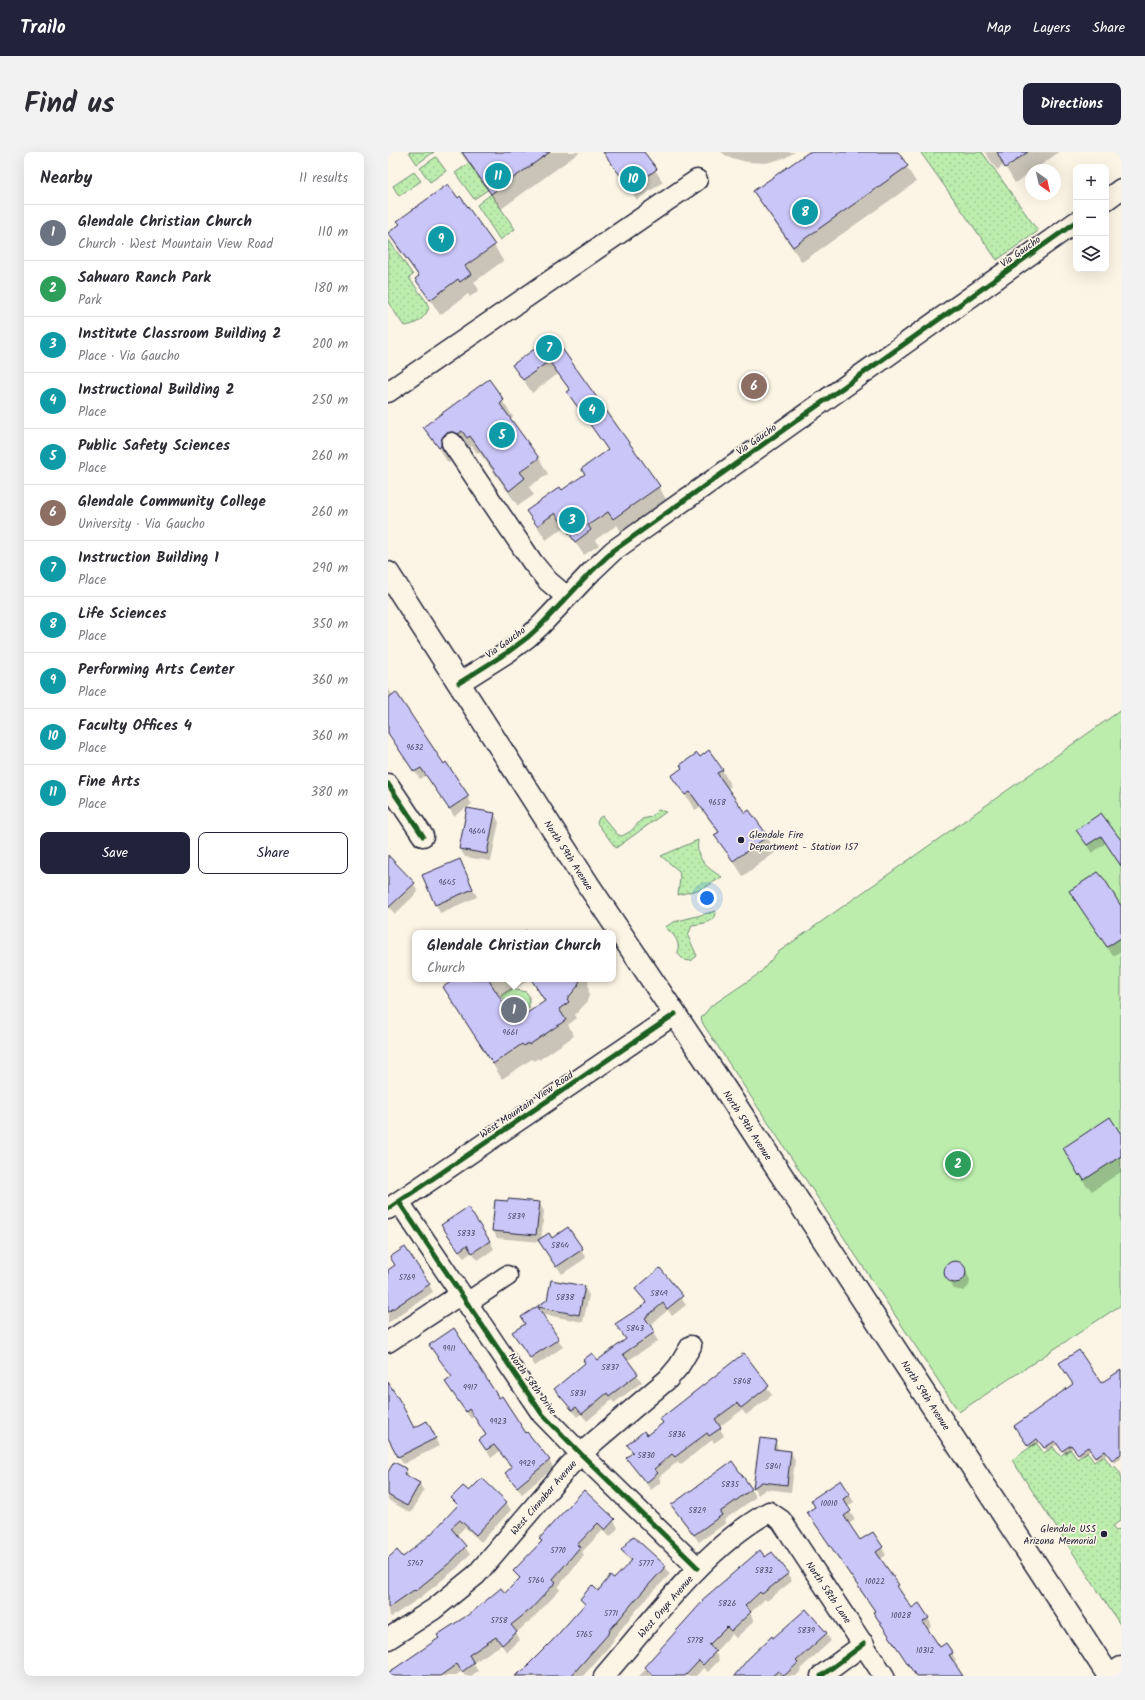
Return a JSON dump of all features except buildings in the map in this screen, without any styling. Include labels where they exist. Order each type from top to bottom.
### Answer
[{"type":"main road","name":"North 59th Avenue","points":[[388,573],[582,876],[675,1014],[1109,1676]]},
{"type":"street","points":[[388,392],[697,180]]},
{"type":"street","points":[[1109,198],[1121,190]]},
{"type":"street","name":"Via Gaucho","points":[[459,683],[508,652],[528,637],[613,551],[1073,224]]},
{"type":"street","points":[[452,443],[533,563],[548,580],[567,597]]},
{"type":"street","points":[[388,784],[422,836]]},
{"type":"street","name":"West Mountain View Road","points":[[393,1205],[675,1014]]},
{"type":"street","name":"North 58th Drive","points":[[393,1205],[464,1299],[542,1414],[698,1568]]},
{"type":"street","points":[[388,1342],[507,1276]]},
{"type":"street","name":"West Cinnabar Avenue","points":[[388,1639],[434,1609],[476,1575],[550,1487],[581,1454],[668,1379],[679,1366],[691,1346]]},
{"type":"street","name":"West Onyx Avenue","points":[[604,1676],[678,1589],[698,1568],[754,1520],[769,1512]]},
{"type":"street","name":"North 58th Lane","points":[[769,1512],[781,1520],[884,1676]]},
{"type":"street","points":[[822,1676],[864,1644]]},
{"type":"street","points":[[1109,1676],[1121,1667]]},
{"type":"green space","points":[[409,152],[434,152],[417,164]]},
{"type":"green space","points":[[982,152],[1038,231],[997,260],[921,153]]},
{"type":"green space","points":[[436,157],[446,171],[430,182],[420,168]]},
{"type":"green space","points":[[469,163],[489,189],[474,199],[455,173]]},
{"type":"green space","points":[[414,172],[421,181],[399,196],[393,186]]},
{"type":"green space","points":[[491,194],[515,229],[500,240],[477,205]]},
{"type":"green space","points":[[388,239],[413,275],[409,278],[426,301],[429,308],[419,321],[404,326],[388,302]]},
{"type":"green space","points":[[1121,710],[1121,1305],[959,1412],[703,1024],[701,1018],[711,1006],[760,973],[777,953]]},
{"type":"green space","points":[[658,810],[666,812],[616,848],[597,823],[599,818],[602,816],[618,835],[622,836],[631,831],[642,819],[651,817]]},
{"type":"green space","points":[[698,840],[698,853],[700,858],[707,866],[722,877],[704,888],[678,895],[680,878],[679,871],[661,856]]},
{"type":"green space","points":[[716,911],[713,919],[705,923],[692,925],[688,936],[697,956],[691,961],[684,960],[678,954],[676,938],[665,927],[674,922]]},
{"type":"green space","points":[[511,989],[526,992],[529,996],[529,1008],[515,1016],[501,995]]},
{"type":"green space","points":[[1036,1443],[1044,1453],[1053,1447],[1060,1456],[1070,1449],[1077,1459],[1087,1452],[1094,1462],[1104,1456],[1112,1467],[1115,1466],[1121,1474],[1121,1520],[1112,1527],[1116,1531],[1121,1528],[1121,1626],[1012,1460]]},
{"type":"cycle path","points":[[459,683],[508,652],[528,637],[613,551],[1073,224]]},
{"type":"cycle path","points":[[388,784],[423,836]]},
{"type":"cycle path","points":[[388,1209],[675,1014]]},
{"type":"cycle path","points":[[399,1202],[542,1414],[698,1568]]},
{"type":"cycle path","points":[[821,1676],[864,1644]]},
{"type":"place","name":"Fine Arts","points":[[498,176]]},
{"type":"place","name":"Faculty Offices 4","points":[[633,179]]},
{"type":"place","name":"Life Sciences","points":[[805,212]]},
{"type":"place","name":"Performing Arts Center","points":[[441,239]]},
{"type":"place","name":"Instruction Building 1","points":[[549,348]]},
{"type":"place","name":"Glendale Community College","points":[[754,386]]},
{"type":"place","name":"Instructional Building 2","points":[[592,410]]},
{"type":"place","name":"Public Safety Sciences","points":[[502,435]]},
{"type":"place","name":"Institute Classroom Building 2","points":[[572,520]]},
{"type":"place","name":"Glendale Fire Department - Station 157","points":[[741,840]]},
{"type":"place","name":"Glendale Christian Church","points":[[514,1010]]},
{"type":"place","name":"Sahuaro Ranch Park","points":[[958,1164]]},
{"type":"place","name":"Glendale USS Arizona Memorial","points":[[1104,1534]]}]
